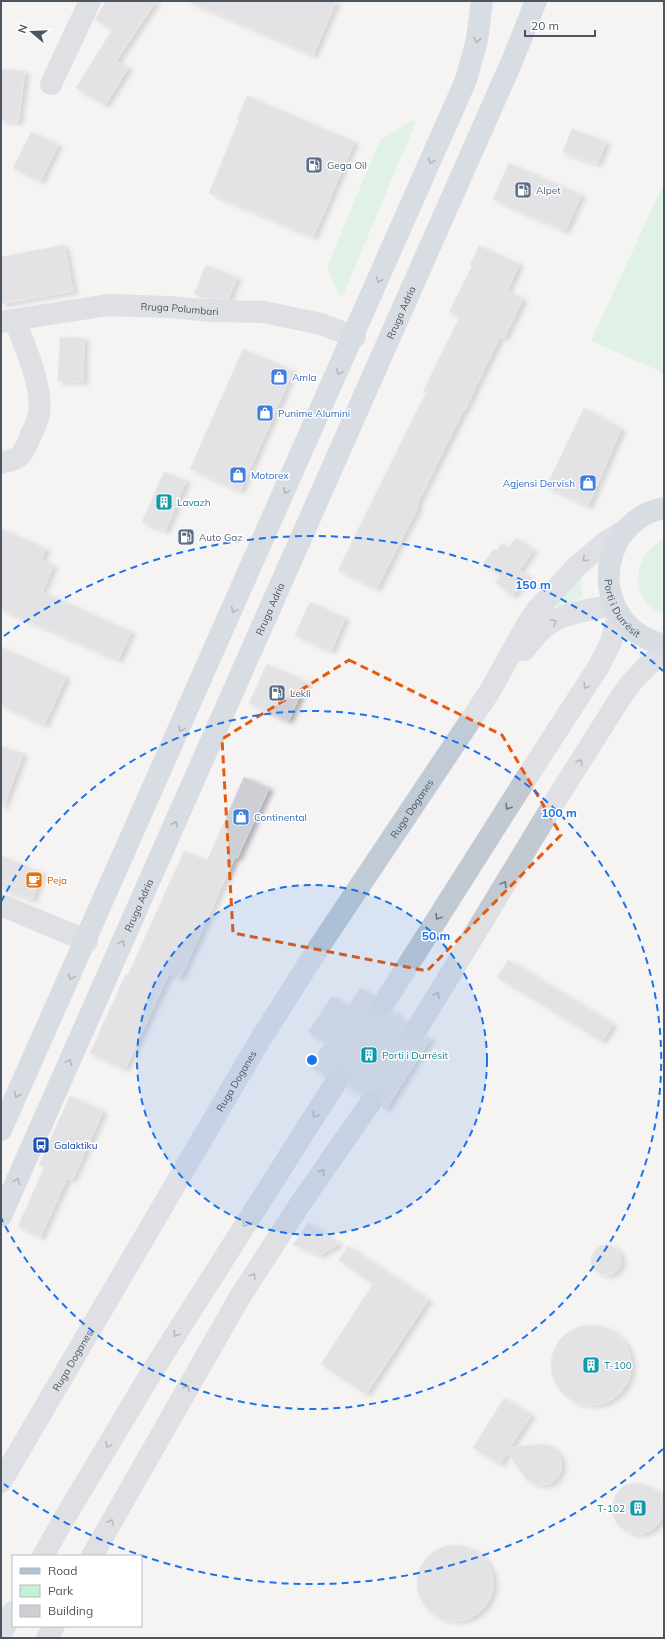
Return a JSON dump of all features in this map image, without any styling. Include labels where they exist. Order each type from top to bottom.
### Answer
[{"type":"main road","points":[[1,1130],[87,941],[355,337],[466,80],[477,40],[482,1]]},
{"type":"main road","name":"Rruga Adria","points":[[1,1216],[513,59],[536,1]]},
{"type":"main road","name":"Porti i Durrësit","points":[[664,508],[642,516],[628,528],[616,542],[608,569],[609,588],[617,610],[624,622],[646,639],[664,645]]},
{"type":"main road","points":[[490,691],[536,611],[591,553],[628,528]]},
{"type":"main road","points":[[490,691],[537,634],[548,625],[584,611],[617,610]]},
{"type":"main road","name":"Ruga Doganes","points":[[1,1482],[260,1040],[326,937],[490,691]]},
{"type":"street","points":[[52,84],[90,1]]},
{"type":"street","name":"Rruga Polumbari","points":[[8,321],[108,305],[168,307],[212,311],[264,312],[320,324],[355,337]]},
{"type":"street","points":[[1,463],[15,460],[24,454],[39,416],[40,404],[36,379],[8,321]]},
{"type":"street","points":[[384,1003],[599,666],[611,642],[617,610]]},
{"type":"street","points":[[417,1029],[555,801],[619,700],[631,683],[647,666],[664,653]]},
{"type":"street","points":[[1,905],[87,941]]},
{"type":"street","points":[[44,1555],[150,1375],[336,1082]]},
{"type":"street","points":[[93,1555],[241,1295],[300,1204],[370,1102]]},
{"type":"street","points":[[1,1634],[12,1614]]},
{"type":"street","points":[[47,1638],[53,1627]]},
{"type":"highlighted area","points":[[349,660],[502,735],[561,835],[427,971],[233,933],[222,739]]},
{"type":"green space","points":[[415,120],[415,124],[343,295],[340,296],[328,269],[329,262],[380,140]]},
{"type":"green space","points":[[664,183],[664,373],[591,341]]},
{"type":"green space","points":[[664,539],[664,614],[652,608],[644,599],[639,589],[638,577],[640,566],[645,555],[653,546]]},
{"type":"green space","points":[[580,577],[583,595],[581,598],[558,608],[555,603]]},
{"type":"building","points":[[106,1],[156,1],[116,61],[128,68],[105,105],[76,88],[112,30],[95,19]]},
{"type":"building","points":[[188,1],[336,1],[313,55]]},
{"type":"building","points":[[1,69],[25,71],[18,122],[1,120]]},
{"type":"building","points":[[247,96],[354,142],[313,237],[209,193],[239,120],[237,119]]},
{"type":"building","points":[[572,129],[606,142],[597,164],[563,152]]},
{"type":"building","points":[[31,132],[58,145],[40,181],[13,168]]},
{"type":"building","points":[[509,163],[581,195],[565,231],[493,199]]},
{"type":"building","points":[[64,245],[73,291],[1,304],[1,257]]},
{"type":"building","points":[[479,246],[519,264],[507,291],[523,299],[504,338],[500,336],[416,506],[418,507],[376,589],[338,570],[426,393],[423,392],[460,316],[449,312],[472,266],[470,265]]},
{"type":"building","points":[[206,265],[237,278],[228,299],[203,298],[194,294]]},
{"type":"building","points":[[60,337],[84,338],[83,382],[58,381]]},
{"type":"building","points":[[243,349],[293,371],[240,491],[190,469]]},
{"type":"building","points":[[584,408],[621,429],[588,506],[546,487]]},
{"type":"building","name":"Lavazh","points":[[164,472],[186,481],[165,531],[142,522]]},
{"type":"building","points":[[1,529],[46,549],[41,560],[53,566],[42,592],[131,632],[118,660],[1,609]]},
{"type":"building","points":[[516,538],[533,551],[519,570],[528,577],[512,596],[495,582],[500,576],[483,563],[494,549],[497,551],[502,543],[508,548]]},
{"type":"building","points":[[310,602],[345,618],[331,651],[295,635]]},
{"type":"building","points":[[1,647],[66,677],[44,725],[1,705]]},
{"type":"building","name":"Lekli","points":[[267,664],[306,682],[288,721],[249,703]]},
{"type":"building","points":[[1,746],[23,754],[3,807],[1,807]]},
{"type":"building","points":[[244,777],[269,788],[237,858],[235,857],[180,978],[169,973],[125,1069],[90,1053],[126,974],[128,975],[184,851],[207,861]]},
{"type":"building","points":[[1,856],[42,873],[32,900],[1,888]]},
{"type":"building","points":[[508,960],[613,1024],[602,1041],[497,977]]},
{"type":"building","name":"Porti i Durrësit","points":[[360,988],[373,996],[373,1009],[377,1013],[384,1015],[390,1014],[394,1010],[396,1011],[394,1014],[407,1022],[405,1029],[406,1035],[410,1039],[417,1041],[423,1040],[428,1036],[431,1038],[385,1110],[382,1108],[382,1097],[378,1092],[372,1090],[366,1091],[361,1095],[349,1087],[347,1090],[347,1077],[343,1072],[337,1070],[331,1071],[325,1076],[310,1066],[325,1043],[308,1032],[332,996],[349,1006]]},
{"type":"building","points":[[70,1096],[103,1111],[72,1180],[67,1178],[40,1237],[18,1226],[44,1168],[39,1165]]},
{"type":"building","points":[[308,1223],[339,1244],[320,1255],[293,1245]]},
{"type":"building","points":[[606,1245],[617,1249],[621,1260],[617,1271],[606,1275],[595,1271],[591,1260],[595,1249]]},
{"type":"building","points":[[348,1246],[428,1300],[366,1394],[321,1364],[373,1284],[339,1260]]},
{"type":"building","name":"T-100","points":[[591,1325],[606,1328],[619,1337],[628,1350],[631,1365],[628,1380],[619,1393],[606,1402],[591,1405],[576,1402],[563,1393],[554,1380],[551,1365],[554,1350],[563,1337],[576,1328]]},
{"type":"building","points":[[504,1398],[531,1415],[510,1447],[544,1444],[552,1447],[558,1453],[561,1461],[561,1470],[558,1477],[551,1483],[543,1485],[535,1484],[527,1480],[507,1452],[500,1464],[473,1448]]},
{"type":"building","name":"T-102","points":[[633,1483],[644,1484],[660,1493],[663,1504],[663,1515],[660,1521],[653,1529],[642,1534],[631,1533],[621,1528],[617,1524],[612,1513],[615,1496],[622,1487]]},
{"type":"building","points":[[455,1545],[469,1548],[482,1556],[490,1569],[493,1583],[490,1597],[482,1610],[469,1618],[455,1621],[441,1618],[428,1610],[420,1597],[417,1583],[420,1569],[428,1556],[441,1548]]},
{"type":"tunnel","points":[[336,1082],[384,1003]]},
{"type":"tunnel","points":[[371,1102],[417,1029]]},
{"type":"place","name":"Gega Oil","points":[[314,165]]},
{"type":"place","name":"Alpet","points":[[523,190]]},
{"type":"place","name":"Amla","points":[[279,377]]},
{"type":"place","name":"Punime Alumini","points":[[265,413]]},
{"type":"place","name":"Motorex","points":[[238,475]]},
{"type":"place","name":"Agjensi Dervish","points":[[588,483]]},
{"type":"place","name":"Lavazh","points":[[164,502]]},
{"type":"place","name":"Auto Gaz","points":[[186,537]]},
{"type":"place","name":"Lekli","points":[[277,693]]},
{"type":"place","name":"Continental","points":[[241,817]]},
{"type":"place","name":"Peja","points":[[34,880]]},
{"type":"place","name":"Porti i Durrësit","points":[[369,1055]]},
{"type":"place","name":"Galaktiku","points":[[41,1145]]},
{"type":"place","name":"T-100","points":[[591,1365]]},
{"type":"place","name":"T-102","points":[[638,1508]]}]
